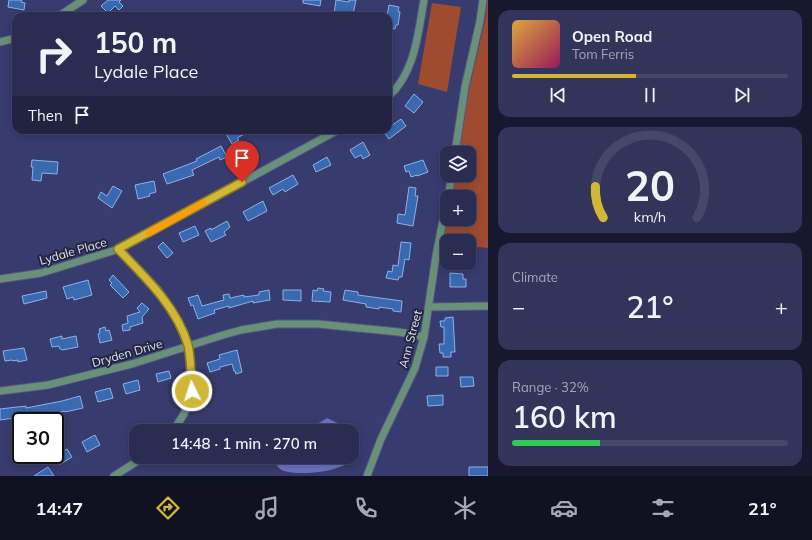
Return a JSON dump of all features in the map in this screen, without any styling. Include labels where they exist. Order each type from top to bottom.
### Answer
[{"type":"street","points":[[65,12],[83,0]]},
{"type":"street","points":[[392,92],[401,81],[414,55],[424,0]]},
{"type":"street","points":[[456,146],[465,87],[480,21],[483,0]]},
{"type":"street","points":[[0,42],[12,39]]},
{"type":"street","name":"Lydale Place","points":[[0,279],[41,273],[118,249],[331,134]]},
{"type":"street","name":"Ann Street","points":[[367,476],[381,439],[415,368],[424,337],[442,226]]},
{"type":"street","points":[[118,249],[158,290],[177,319],[188,346],[192,391],[184,414],[178,424]]},
{"type":"street","points":[[429,306],[488,306]]},
{"type":"street","name":"Dryden Drive","points":[[0,391],[48,385],[132,364],[223,334],[277,324],[297,323],[349,327],[424,337]]},
{"type":"street","points":[[114,476],[133,464]]},
{"type":"shaded area","points":[[488,0],[488,248],[476,247],[476,234],[444,234],[446,226],[476,226],[476,190],[451,190],[453,182],[476,182],[476,146],[459,146],[467,98],[486,16]]},
{"type":"shaded area","points":[[432,3],[461,7],[447,92],[418,84]]},
{"type":"water","points":[[327,418],[340,424],[317,424]]},
{"type":"water","points":[[276,464],[344,464],[327,471],[302,473],[284,471]]},
{"type":"building","points":[[9,0],[22,0],[21,2],[25,3],[24,10],[8,7]]},
{"type":"building","points":[[108,0],[121,0],[119,2],[123,6],[119,10],[115,6],[107,12],[101,6]]},
{"type":"building","points":[[303,0],[321,0],[320,6],[303,3]]},
{"type":"building","points":[[336,0],[349,2],[349,0],[356,0],[353,12],[334,12]]},
{"type":"building","points":[[389,5],[399,7],[398,11],[400,12],[398,25],[396,25],[395,29],[392,29],[392,12],[388,12]]},
{"type":"building","points":[[414,94],[423,102],[414,113],[405,106]]},
{"type":"building","points":[[401,119],[406,126],[389,139],[385,134],[392,134],[392,125]]},
{"type":"building","points":[[226,134],[244,134],[237,138],[239,140],[232,144]]},
{"type":"building","points":[[363,142],[370,155],[363,159],[361,155],[355,158],[350,150]]},
{"type":"building","points":[[221,146],[227,157],[220,160],[219,157],[192,170],[194,175],[167,184],[163,174],[197,161],[196,159]]},
{"type":"building","points":[[327,157],[331,165],[316,172],[313,165]]},
{"type":"building","points":[[32,160],[58,162],[57,174],[42,173],[41,181],[32,180]]},
{"type":"building","points":[[423,160],[428,172],[411,177],[409,171],[406,172],[404,166]]},
{"type":"building","points":[[293,175],[298,184],[285,192],[283,189],[273,195],[269,188]]},
{"type":"building","points":[[154,181],[156,192],[149,194],[150,196],[138,199],[135,185]]},
{"type":"building","points":[[113,186],[122,191],[112,208],[98,198],[101,192],[107,196]]},
{"type":"building","points":[[409,187],[416,188],[415,196],[418,196],[413,226],[397,223],[398,214],[405,215]]},
{"type":"building","points":[[263,201],[267,211],[248,221],[243,212]]},
{"type":"building","points":[[227,221],[230,227],[224,232],[226,235],[211,242],[205,231],[211,228],[211,230]]},
{"type":"building","points":[[195,226],[199,235],[183,242],[179,233]]},
{"type":"building","points":[[163,242],[173,253],[167,258],[158,247]]},
{"type":"building","points":[[401,242],[411,243],[409,260],[405,259],[402,277],[399,277],[398,280],[386,278],[388,271],[392,272],[393,265],[398,266]]},
{"type":"building","points":[[450,273],[463,274],[463,279],[466,279],[466,287],[450,287]]},
{"type":"building","points":[[113,275],[129,292],[123,298],[110,285],[112,283],[109,280]]},
{"type":"building","points":[[88,280],[92,295],[74,300],[73,297],[67,299],[63,287]]},
{"type":"building","points":[[318,288],[324,289],[323,291],[331,292],[330,302],[312,301],[313,290],[317,291]]},
{"type":"building","points":[[269,290],[270,300],[253,303],[253,301],[229,308],[229,306],[214,310],[215,313],[198,319],[193,305],[191,306],[188,298],[198,295],[202,306],[224,300],[223,295],[229,294],[230,298],[244,295],[244,297],[259,295],[259,292]]},
{"type":"building","points":[[283,290],[301,290],[301,301],[283,300]]},
{"type":"building","points":[[345,290],[358,292],[358,295],[402,301],[401,312],[379,307],[379,309],[366,307],[366,304],[343,300]]},
{"type":"building","points":[[46,291],[47,298],[24,304],[22,296]]},
{"type":"building","points":[[142,303],[149,309],[142,317],[143,323],[130,327],[130,330],[123,331],[122,325],[128,323],[127,316],[140,312],[137,308]]},
{"type":"building","points":[[453,317],[455,352],[451,352],[451,357],[443,357],[443,353],[440,353],[439,344],[444,344],[444,327],[441,327],[440,321],[445,321],[445,318]]},
{"type":"building","points":[[105,327],[106,331],[109,330],[112,340],[100,343],[98,334],[100,333],[99,329]]},
{"type":"building","points":[[62,336],[62,339],[76,336],[78,347],[62,350],[59,346],[52,347],[50,339]]},
{"type":"building","points":[[24,348],[27,360],[18,362],[18,360],[5,361],[3,351]]},
{"type":"building","points":[[237,350],[242,372],[236,374],[232,364],[220,367],[220,369],[210,372],[207,363],[220,359],[219,355]]},
{"type":"building","points":[[436,367],[448,367],[448,376],[436,376]]},
{"type":"building","points":[[169,371],[171,378],[158,382],[156,374]]},
{"type":"building","points":[[460,377],[473,377],[474,386],[461,387]]},
{"type":"building","points":[[138,380],[140,390],[126,394],[123,384]]},
{"type":"building","points":[[110,388],[113,398],[98,402],[95,392]]},
{"type":"building","points":[[443,395],[443,405],[428,406],[427,396]]},
{"type":"building","points":[[80,396],[83,408],[65,412],[12,412],[12,418],[0,420],[0,409],[26,406],[26,408]]},
{"type":"building","points":[[95,435],[100,445],[87,452],[82,442]]},
{"type":"building","points":[[67,449],[72,457],[64,462],[64,451]]},
{"type":"building","points":[[48,467],[54,476],[34,476]]},
{"type":"building","points":[[469,467],[488,467],[488,476],[469,476]]},
{"type":"slow traffic","points":[[149,233],[203,203]]},
{"type":"route","points":[[192,391],[188,346],[177,319],[158,290],[118,249],[242,182]]}]
